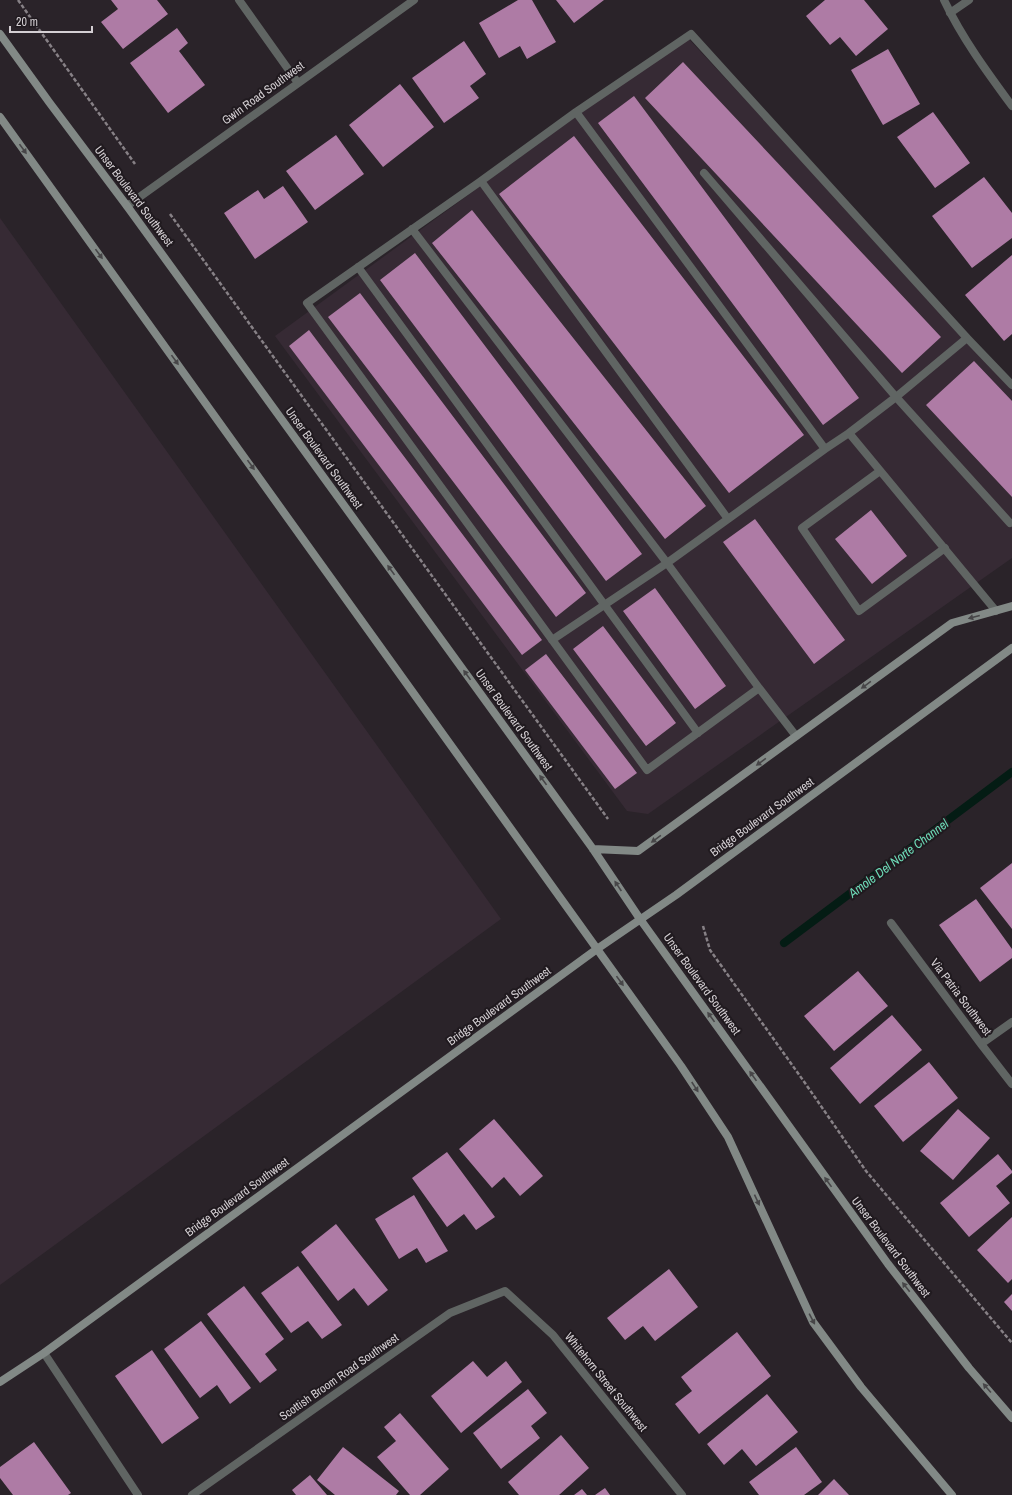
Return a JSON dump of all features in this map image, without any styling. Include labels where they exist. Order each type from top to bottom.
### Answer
[{"type":"main road","name":"Unser Boulevard Southwest","points":[[0,34],[127,206],[593,849],[640,919],[888,1264],[969,1368],[1012,1418]]},
{"type":"main road","points":[[0,117],[681,1066],[728,1137],[813,1322],[861,1387],[952,1495]]},
{"type":"main road","points":[[593,849],[638,851],[952,623],[1012,606]]},
{"type":"main road","name":"Bridge Boulevard Southwest","points":[[0,1382],[44,1353],[597,949],[676,895],[1012,648]]},
{"type":"street","points":[[239,0],[298,83]]},
{"type":"street","name":"Gwin Road Southwest","points":[[127,206],[414,0]]},
{"type":"street","points":[[944,0],[950,13],[988,73],[1012,106]]},
{"type":"street","points":[[950,13],[969,0]]},
{"type":"street","points":[[759,688],[647,770],[307,303],[481,181],[576,112],[691,34],[967,338],[1012,385]]},
{"type":"street","points":[[576,112],[825,449]]},
{"type":"street","points":[[704,173],[896,397],[1010,523]]},
{"type":"street","points":[[481,181],[728,519]]},
{"type":"street","points":[[412,229],[667,563],[796,736]]},
{"type":"street","points":[[358,267],[698,733]]},
{"type":"street","points":[[552,640],[667,563],[849,433],[896,397],[967,338]]},
{"type":"street","points":[[849,433],[996,611]]},
{"type":"street","points":[[880,471],[802,528],[859,611],[945,548]]},
{"type":"street","name":"Via Patria Southwest","points":[[891,924],[1012,1084]]},
{"type":"street","points":[[981,1044],[1012,1022]]},
{"type":"street","name":"Scottish Broom Road Southwest","points":[[192,1495],[450,1313],[505,1291]]},
{"type":"street","name":"Whitehorn Street Southwest","points":[[505,1291],[553,1335],[682,1495]]},
{"type":"street","points":[[44,1353],[138,1495]]},
{"type":"path","points":[[18,0],[135,164]]},
{"type":"path","points":[[170,214],[608,819]]},
{"type":"path","points":[[703,926],[710,950],[866,1171],[1012,1343]]},
{"type":"shaded area","points":[[686,36],[1012,386],[1012,558],[648,814],[627,811],[275,336]]},
{"type":"shaded area","points":[[0,218],[501,919],[0,1285]]},
{"type":"building","points":[[111,0],[157,0],[168,14],[123,49],[101,22],[118,9]]},
{"type":"building","points":[[518,0],[532,0],[556,42],[527,59],[520,46],[499,58],[479,23]]},
{"type":"building","points":[[556,0],[604,0],[574,23]]},
{"type":"building","points":[[825,0],[864,0],[888,29],[856,56],[840,37],[830,45],[806,16]]},
{"type":"building","points":[[177,28],[188,43],[179,51],[205,85],[168,113],[130,63]]},
{"type":"building","points":[[464,41],[486,74],[470,86],[479,98],[444,123],[412,78]]},
{"type":"building","points":[[888,49],[920,104],[883,125],[851,70]]},
{"type":"building","points":[[683,62],[941,337],[902,373],[645,98]]},
{"type":"building","points":[[400,84],[434,127],[383,167],[349,125]]},
{"type":"building","points":[[634,96],[859,398],[823,425],[598,123]]},
{"type":"building","points":[[933,112],[970,163],[935,188],[897,137]]},
{"type":"building","points":[[336,135],[364,174],[315,210],[286,171]]},
{"type":"building","points":[[574,136],[804,435],[729,493],[499,194]]},
{"type":"building","points":[[984,177],[1012,213],[1012,238],[972,268],[932,216]]},
{"type":"building","points":[[283,186],[308,222],[255,259],[224,213],[258,190],[264,199]]},
{"type":"building","points":[[472,210],[706,506],[665,539],[432,243]]},
{"type":"building","points":[[415,253],[642,554],[606,581],[380,280]]},
{"type":"building","points":[[1012,255],[1012,334],[1004,341],[965,295]]},
{"type":"building","points":[[360,293],[586,593],[556,617],[328,317]]},
{"type":"building","points":[[309,330],[542,640],[522,655],[289,346]]},
{"type":"building","points":[[974,361],[1012,401],[1012,497],[926,405]]},
{"type":"building","points":[[871,510],[907,556],[872,584],[835,539]]},
{"type":"building","points":[[755,519],[845,640],[814,664],[723,542]]},
{"type":"building","points":[[655,588],[726,686],[695,709],[623,611]]},
{"type":"building","points":[[603,626],[676,723],[646,746],[573,649]]},
{"type":"building","points":[[546,654],[637,773],[615,789],[525,670]]},
{"type":"building","points":[[1012,863],[1012,929],[980,888]]},
{"type":"building","points":[[976,899],[1012,949],[1012,958],[980,982],[939,925]]},
{"type":"building","points":[[858,971],[888,1006],[834,1051],[804,1016]]},
{"type":"building","points":[[892,1015],[922,1050],[860,1104],[830,1068]]},
{"type":"building","points":[[929,1062],[958,1098],[903,1142],[874,1106]]},
{"type":"building","points":[[958,1109],[990,1138],[953,1180],[920,1151]]},
{"type":"building","points":[[494,1119],[543,1176],[520,1196],[504,1177],[492,1188],[459,1149]]},
{"type":"building","points":[[447,1152],[495,1217],[476,1230],[464,1214],[447,1227],[412,1178]]},
{"type":"building","points":[[998,1154],[1012,1173],[996,1186],[1010,1203],[969,1237],[940,1203]]},
{"type":"building","points":[[414,1195],[448,1251],[426,1263],[417,1248],[399,1259],[375,1219]]},
{"type":"building","points":[[1012,1217],[1012,1279],[1008,1283],[977,1250]]},
{"type":"building","points":[[336,1224],[388,1290],[368,1306],[354,1288],[338,1301],[301,1252]]},
{"type":"building","points":[[298,1266],[342,1325],[322,1339],[308,1321],[291,1333],[261,1293]]},
{"type":"building","points":[[669,1269],[698,1307],[655,1341],[643,1326],[625,1340],[607,1318]]},
{"type":"building","points":[[244,1286],[284,1339],[265,1354],[277,1370],[260,1383],[207,1314]]},
{"type":"building","points":[[1012,1294],[1012,1311],[1004,1302]]},
{"type":"building","points":[[201,1321],[251,1388],[230,1404],[217,1385],[200,1398],[164,1349]]},
{"type":"building","points":[[737,1332],[771,1376],[699,1434],[675,1404],[692,1391],[681,1377]]},
{"type":"building","points":[[152,1350],[199,1418],[162,1444],[115,1376]]},
{"type":"building","points":[[473,1361],[487,1377],[506,1361],[522,1382],[461,1433],[431,1396]]},
{"type":"building","points":[[528,1389],[547,1413],[531,1426],[540,1438],[501,1469],[473,1433]]},
{"type":"building","points":[[767,1394],[798,1432],[756,1466],[742,1449],[724,1465],[707,1444]]},
{"type":"building","points":[[400,1413],[449,1469],[420,1495],[410,1495],[377,1457],[396,1441],[384,1427]]},
{"type":"building","points":[[561,1435],[589,1468],[559,1495],[519,1495],[508,1482]]},
{"type":"building","points":[[34,1442],[71,1493],[68,1495],[13,1495],[0,1478],[0,1467]]},
{"type":"building","points":[[343,1447],[399,1491],[396,1495],[335,1495],[317,1480]]},
{"type":"building","points":[[796,1447],[822,1482],[804,1495],[759,1495],[749,1482]]},
{"type":"building","points":[[310,1475],[327,1495],[296,1495],[292,1490]]},
{"type":"building","points":[[834,1479],[849,1495],[818,1495]]},
{"type":"building","points":[[605,1488],[610,1495],[595,1495]]},
{"type":"building","points":[[582,1489],[587,1495],[574,1495]]},
{"type":"waterway","name":"Amole Del Norte Channel","points":[[784,943],[1012,772]]}]
